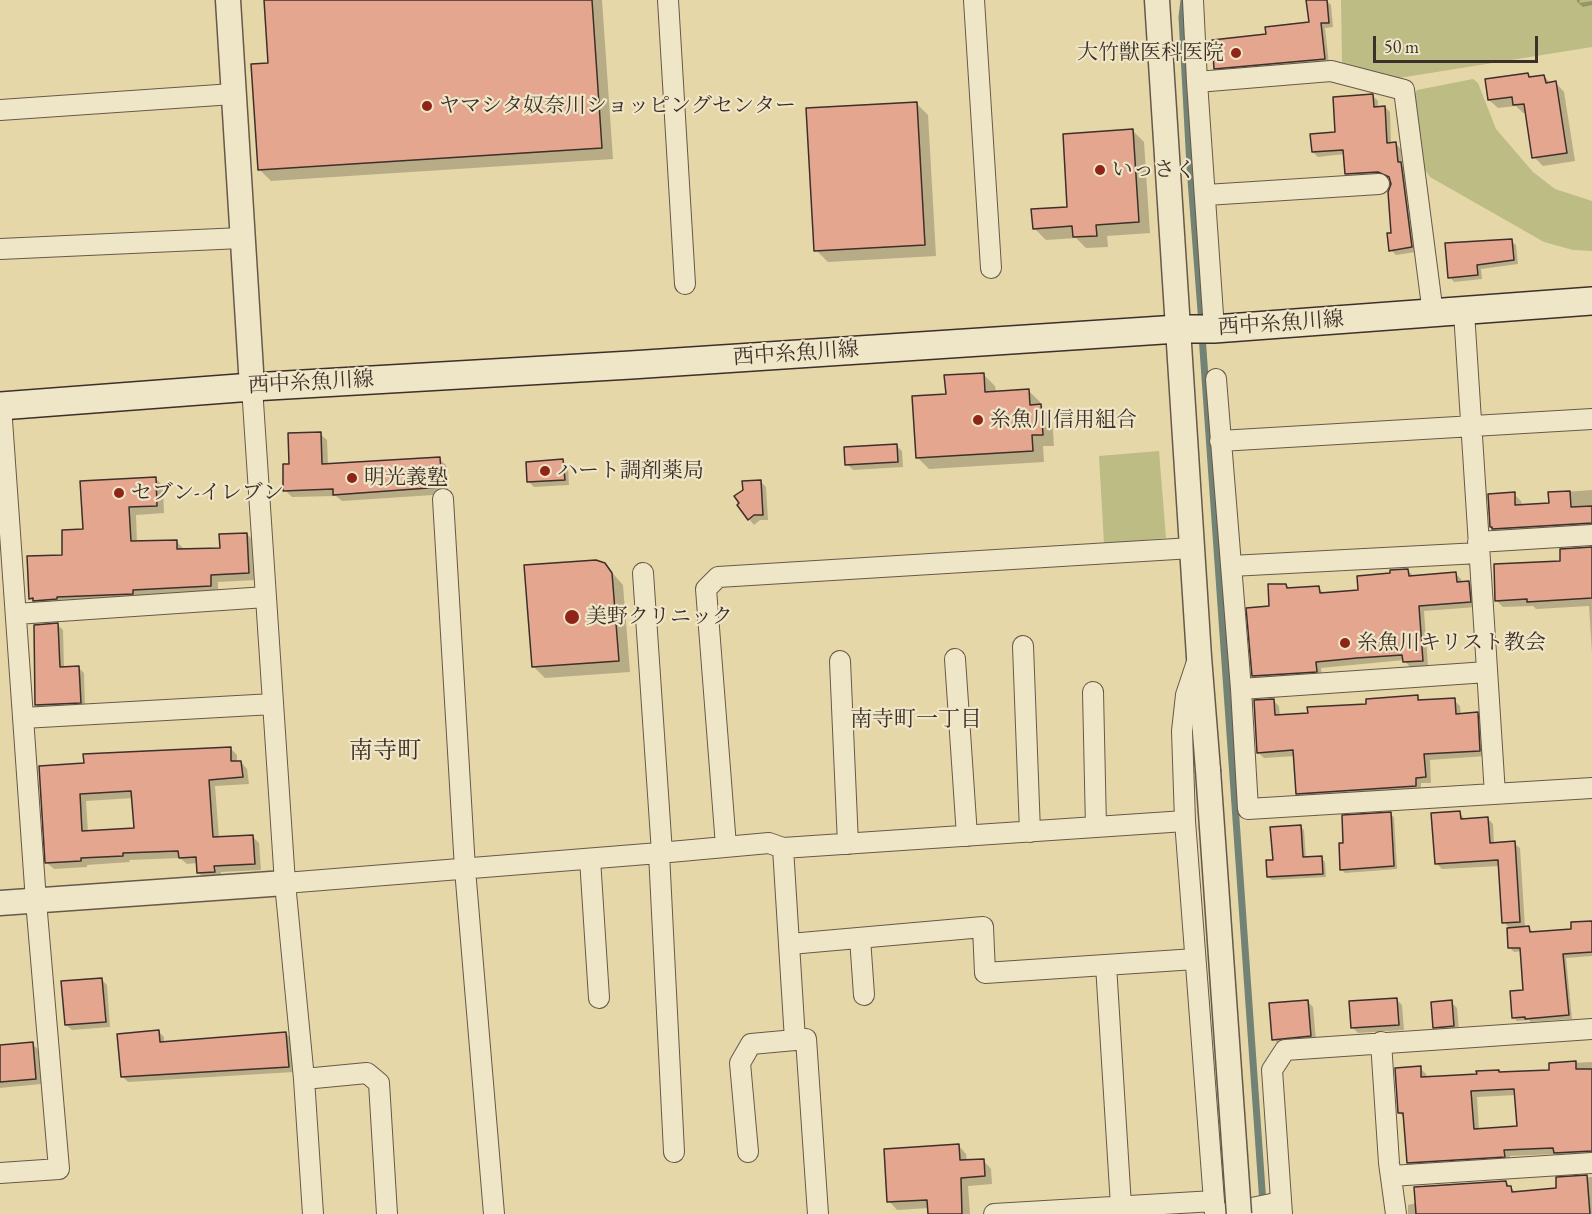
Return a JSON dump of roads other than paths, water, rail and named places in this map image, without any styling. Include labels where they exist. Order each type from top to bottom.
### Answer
[{"type":"main road","name":"西中糸魚川線","points":[[1,406],[252,387],[1178,329],[1214,329],[1592,301]]},
{"type":"street","points":[[228,0],[241,238],[285,883],[304,1080],[313,1214]]},
{"type":"street","points":[[668,0],[685,284]]},
{"type":"street","points":[[974,0],[990,268]]},
{"type":"street","points":[[1156,0],[1199,657],[1239,1214]]},
{"type":"street","points":[[1193,0],[1214,329]]},
{"type":"street","points":[[1197,82],[1331,71],[1404,90],[1433,314]]},
{"type":"street","points":[[0,110],[233,94]]},
{"type":"street","points":[[1206,195],[1379,184]]},
{"type":"street","points":[[0,249],[241,238]]},
{"type":"street","points":[[1464,312],[1495,794]]},
{"type":"street","points":[[1216,379],[1241,689],[1248,809],[1592,788]]},
{"type":"street","points":[[0,1173],[59,1169],[23,718],[9,639],[16,614],[1,406]]},
{"type":"street","points":[[1220,441],[1471,428],[1592,419]]},
{"type":"street","points":[[443,499],[465,869],[494,1214]]},
{"type":"street","points":[[1231,566],[1478,548],[1592,535]]},
{"type":"street","points":[[726,846],[706,588],[718,577],[1192,548]]},
{"type":"street","points":[[643,573],[660,853],[674,1152]]},
{"type":"street","points":[[16,614],[266,597]]},
{"type":"street","points":[[1023,646],[1030,832]]},
{"type":"street","points":[[1199,657],[1186,695],[1182,731],[1185,821],[1218,1210]]},
{"type":"street","points":[[955,659],[967,836]]},
{"type":"street","points":[[840,661],[848,844]]},
{"type":"street","points":[[1241,689],[1487,672]]},
{"type":"street","points":[[1093,692],[1096,827]]},
{"type":"street","points":[[23,718],[273,704]]},
{"type":"street","points":[[0,903],[465,869],[769,843],[783,849],[1185,821]]},
{"type":"street","points":[[783,849],[795,1040]]},
{"type":"street","points":[[590,859],[599,998]]},
{"type":"street","points":[[790,944],[983,927],[985,973],[1195,959]]},
{"type":"street","points":[[860,938],[864,995]]},
{"type":"street","points":[[1106,965],[1121,1206]]},
{"type":"street","points":[[994,1214],[1121,1206],[1218,1210],[1282,1208],[1272,1070],[1285,1050],[1592,1029]]},
{"type":"street","points":[[748,1152],[740,1063],[751,1044],[806,1039],[818,1214]]},
{"type":"street","points":[[1381,1042],[1396,1214]]},
{"type":"street","points":[[304,1080],[368,1073],[379,1083],[387,1214]]},
{"type":"street","points":[[1391,1176],[1592,1163]]},
{"type":"waterway","points":[[1184,0],[1182,17],[1190,167],[1202,324]]},
{"type":"waterway","points":[[1202,335],[1263,1204]]},
{"type":"place","name":"大竹獣医科医院","points":[[1236,53]]},
{"type":"place","name":"ヤマシタ奴奈川ショッピングセンター","points":[[427,106]]},
{"type":"place","name":"いっさく","points":[[1100,170]]},
{"type":"place","name":"糸魚川信用組合","points":[[978,420]]},
{"type":"place","name":"ハート調剤薬局","points":[[545,471]]},
{"type":"place","name":"明光義塾","points":[[352,478]]},
{"type":"place","name":"セブン-イレブン","points":[[119,493]]},
{"type":"place","name":"美野クリニック","points":[[572,617]]},
{"type":"place","name":"糸魚川キリスト教会","points":[[1345,643]]},
{"type":"district","name":"南寺町一丁目","points":[[916,720]]},
{"type":"district","name":"南寺町","points":[[385,751]]}]
